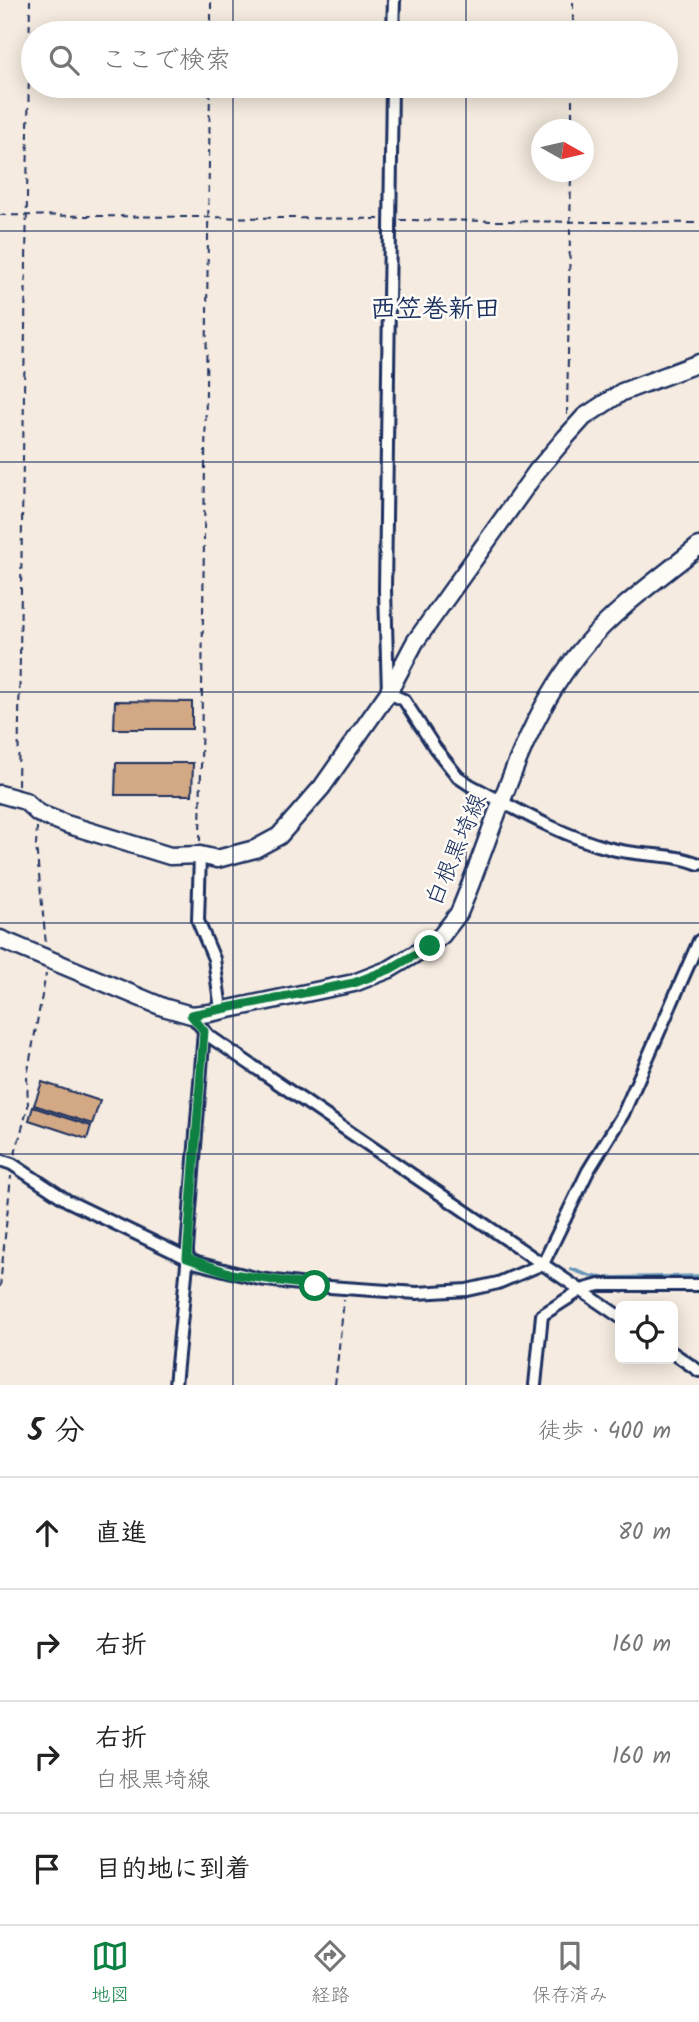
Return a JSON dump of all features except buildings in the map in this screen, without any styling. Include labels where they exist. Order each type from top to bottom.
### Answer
[{"type":"main road","points":[[0,794],[25,801],[38,813],[170,856],[200,855],[217,859],[255,849],[279,836],[322,787],[388,693],[415,642],[537,471],[566,437],[584,417],[622,392],[699,363]]},
{"type":"main road","name":"白根黒埼線","points":[[191,1015],[354,983],[390,969],[430,946],[442,935],[458,913],[533,726],[550,694],[587,643],[616,614],[699,546]]},
{"type":"main road","points":[[0,939],[163,1007],[191,1015]]},
{"type":"street","points":[[393,21],[394,0]]},
{"type":"street","points":[[392,98],[384,590],[388,693],[404,700],[435,748],[458,777],[502,802],[571,835],[610,849],[673,856],[699,864]]},
{"type":"street","points":[[200,855],[198,921],[214,959],[221,1009]]},
{"type":"street","points":[[0,1160],[12,1164],[68,1201],[187,1258],[232,1274],[346,1289],[417,1293],[467,1290],[498,1283],[543,1264],[588,1171],[623,1114],[699,941]]},
{"type":"street","points":[[191,1015],[204,1031],[615,1314]]},
{"type":"street","points":[[174,1385],[187,1258],[204,1031]]},
{"type":"street","points":[[535,1385],[542,1315],[581,1290],[599,1285],[699,1284]]},
{"type":"street","points":[[678,1356],[699,1371]]},
{"type":"path","points":[[30,0],[30,21]]},
{"type":"path","points":[[211,0],[211,21]]},
{"type":"path","points":[[573,0],[573,21]]},
{"type":"path","points":[[18,799],[29,98]]},
{"type":"path","points":[[200,855],[210,98]]},
{"type":"path","points":[[572,98],[572,119]]},
{"type":"path","points":[[566,437],[571,182]]},
{"type":"path","points":[[0,215],[699,223]]},
{"type":"path","points":[[0,1287],[12,1164],[28,1107],[27,1076],[47,960],[36,845],[38,813]]},
{"type":"path","points":[[335,1385],[346,1289]]},
{"type":"waterway","points":[[571,1269],[604,1278],[699,1276]]},
{"type":"district","name":"西笠巻新田","points":[[435,310]]},
{"type":"route","points":[[315,1286],[232,1274],[187,1258],[204,1031],[191,1015],[354,983],[390,969],[430,946]]}]
